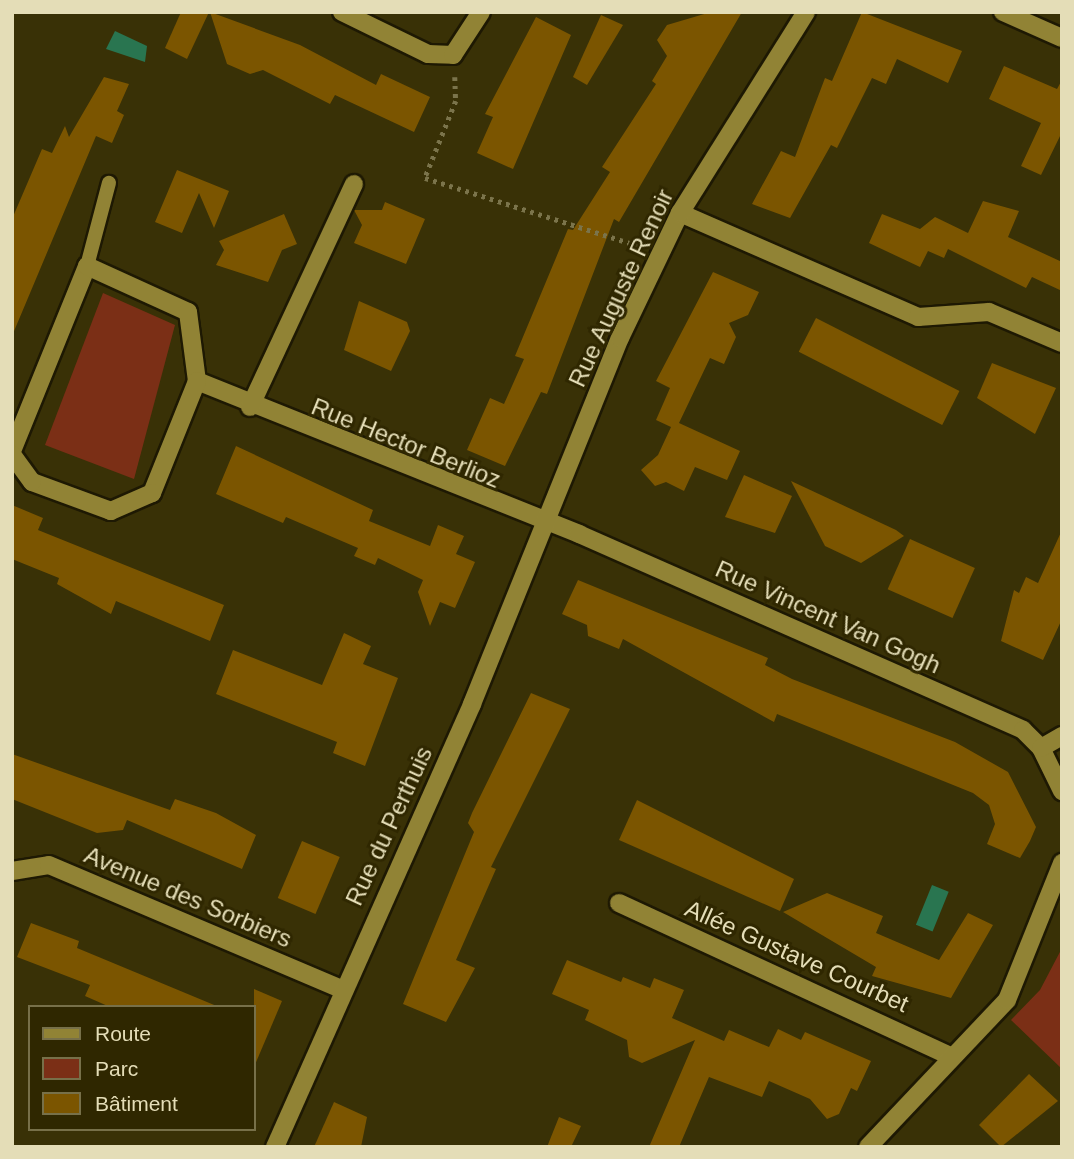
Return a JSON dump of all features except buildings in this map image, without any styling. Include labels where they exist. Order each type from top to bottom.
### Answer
[{"type":"street","points":[[341,12],[428,54],[453,55],[481,12]]},
{"type":"street","name":"Rue Auguste Renoir","points":[[544,524],[660,252],[680,213],[806,12]]},
{"type":"street","points":[[1003,12],[1062,38]]},
{"type":"street","points":[[250,407],[354,184]]},
{"type":"street","points":[[680,213],[918,317],[989,312],[1062,343]]},
{"type":"street","points":[[87,266],[188,312],[197,381],[152,493],[111,511],[32,482],[12,452],[87,266]]},
{"type":"street","name":"Rue Hector Berlioz","points":[[197,381],[250,407],[544,524]]},
{"type":"street","name":"Rue Vincent Van Gogh","points":[[544,524],[1023,730],[1041,748],[1062,791]]},
{"type":"street","name":"Rue du Perthuis","points":[[275,1147],[472,705],[544,524]]},
{"type":"street","points":[[1041,748],[1062,736]]},
{"type":"street","points":[[868,1147],[1007,1000],[1062,863]]},
{"type":"street","name":"Avenue des Sorbiers","points":[[12,871],[49,865],[343,990]]},
{"type":"street","name":"Allée Gustave Courbet","points":[[619,902],[952,1057]]},
{"type":"lane","points":[[87,266],[109,183]]},
{"type":"path","points":[[453,55],[456,101],[425,178],[660,252]]},
{"type":"green space","points":[[103,293],[175,325],[134,479],[45,445]]},
{"type":"green space","points":[[1062,948],[1062,1069],[1011,1020],[1040,990]]},
{"type":"shaded area","points":[[115,31],[147,46],[145,62],[106,49]]},
{"type":"shaded area","points":[[932,885],[949,892],[933,932],[916,925]]}]
